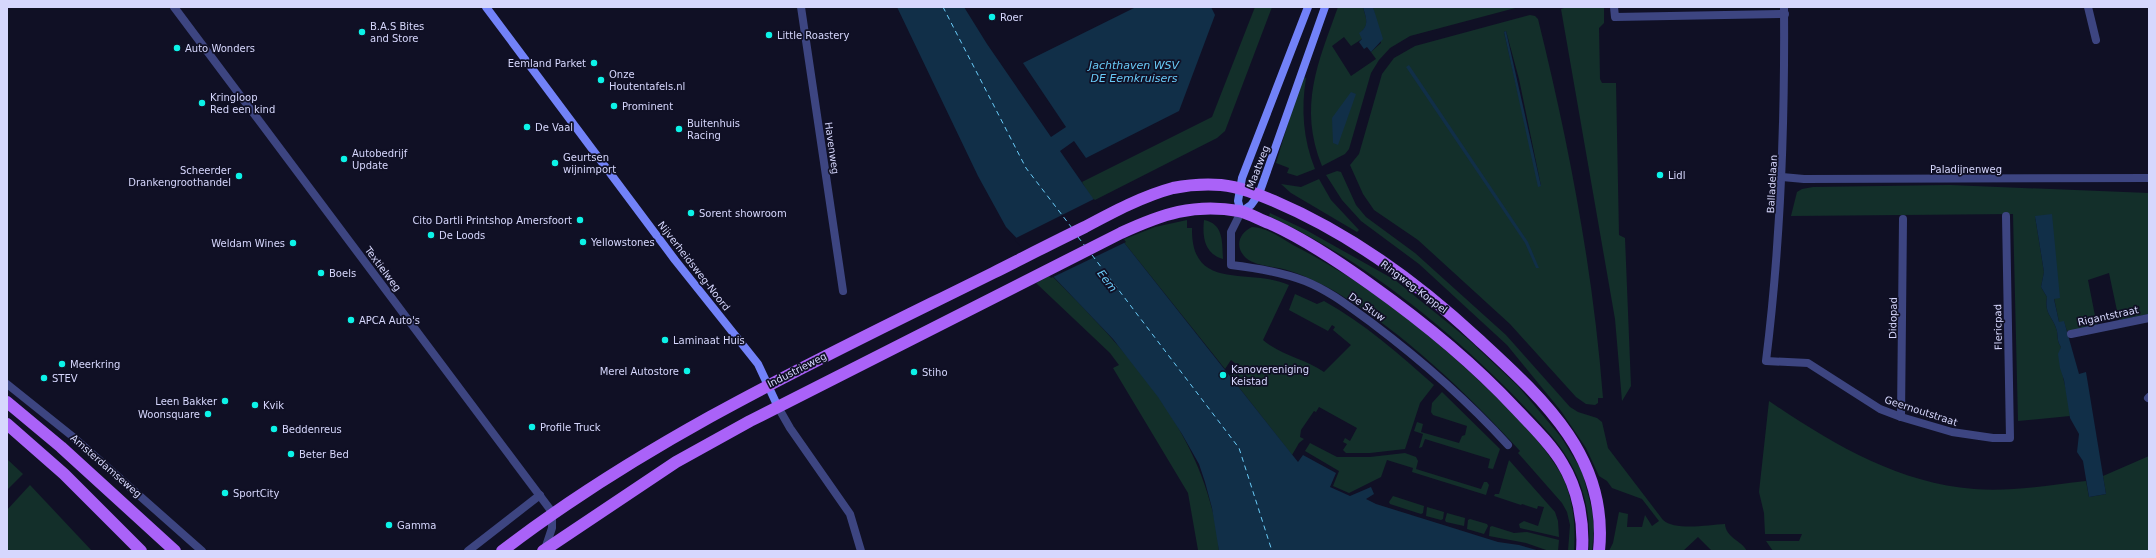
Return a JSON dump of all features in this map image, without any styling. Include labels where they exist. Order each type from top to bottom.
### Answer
[{"type":"main road","name":"Ringweg-Koppel","points":[[1108,215],[1174,188],[1202,185],[1239,188],[1259,194],[1303,214],[1396,272],[1461,323],[1535,394],[1572,440],[1583,457],[1595,485],[1599,506],[1601,534],[1599,551]]},
{"type":"main road","points":[[544,550],[676,462],[778,407],[1121,233],[1143,223],[1184,209],[1201,208],[1241,212],[1282,229],[1319,249],[1432,330],[1502,394],[1536,430],[1562,462],[1571,482],[1579,507],[1583,536],[1582,551]]},
{"type":"main road","name":"Industrieweg","points":[[502,551],[552,512],[651,450],[768,384],[1108,215]]},
{"type":"main road","name":"Amsterdamseweg","points":[[7,402],[61,447],[175,551]]},
{"type":"main road","points":[[7,424],[64,474],[141,551]]},
{"type":"street","name":"Textielweg","points":[[174,7],[552,512]]},
{"type":"street","name":"Nijverheidsweg-Noord","points":[[486,7],[675,260],[758,364],[778,407],[790,428],[850,514],[861,551]]},
{"type":"street","name":"Havenweg","points":[[801,7],[843,291]]},
{"type":"street","name":"Maatweg","points":[[1308,7],[1239,188],[1238,200],[1241,212],[1251,205],[1259,194],[1325,7]]},
{"type":"street","points":[[1614,7],[1616,17],[1784,11]]},
{"type":"street","points":[[2088,7],[2096,40]]},
{"type":"street","name":"Balladelaan","points":[[1766,361],[1776,280],[1782,177],[1785,103],[1784,11]]},
{"type":"street","name":"Paladijnenweg","points":[[1782,177],[1804,179],[2149,178]]},
{"type":"street","name":"De Stuw","points":[[1241,212],[1231,232],[1231,265],[1287,275],[1328,293],[1357,312],[1421,361],[1475,410],[1508,445]]},
{"type":"street","name":"Flericpad","points":[[2006,216],[2010,438]]},
{"type":"street","name":"Didopad","points":[[1901,417],[1903,219]]},
{"type":"street","name":"Rigantstraat","points":[[2071,334],[2149,318]]},
{"type":"street","name":"Geernoutstraat","points":[[1766,361],[1808,363],[1880,410],[1901,417],[1952,432],[1988,437],[2010,438]]},
{"type":"street","name":"Amsterdamseweg","points":[[7,384],[72,436],[202,551]]},
{"type":"street","points":[[468,551],[540,495]]},
{"type":"street","points":[[544,550],[552,528],[552,512]]},
{"type":"green space","points":[[1255,7],[1272,7],[1225,131],[1217,138],[1093,201],[1082,182],[1212,117]]},
{"type":"green space","points":[[1338,7],[1363,7],[1366,20],[1366,26],[1362,31],[1362,39],[1351,46],[1344,37],[1332,46],[1351,76],[1376,59],[1371,52],[1381,43],[1373,7],[1519,7],[1410,36],[1390,48],[1379,60],[1371,73],[1349,149],[1345,154],[1322,166],[1315,144],[1311,104],[1318,66]]},
{"type":"green space","points":[[1567,7],[1604,7],[1604,23],[1599,28],[1600,79],[1602,83],[1616,83],[1619,235],[1625,238],[1631,386],[1622,401],[1615,319],[1561,9]]},
{"type":"green space","points":[[1530,15],[1535,16],[1538,19],[1570,160],[1593,302],[1603,398],[1598,398],[1598,403],[1595,405],[1586,404],[1576,397],[1510,324],[1418,240],[1374,210],[1363,194],[1350,165],[1359,154],[1382,74],[1394,58],[1415,46]],"holes":[[[1506,31],[1519,79],[1541,186],[1539,186],[1504,32]]]},
{"type":"green space","points":[[1302,77],[1306,78],[1303,113],[1304,124],[1308,146],[1315,169],[1297,176],[1287,173],[1289,168],[1276,163]]},
{"type":"green space","points":[[1337,171],[1341,172],[1356,205],[1366,217],[1415,253],[1506,335],[1570,407],[1578,412],[1597,418],[1602,422],[1608,448],[1663,520],[1668,523],[1683,526],[1725,524],[1728,533],[1747,551],[1712,551],[1698,537],[1683,551],[1609,551],[1613,543],[1619,512],[1628,514],[1627,527],[1642,527],[1645,515],[1652,526],[1659,521],[1642,499],[1612,488],[1607,481],[1599,476],[1586,448],[1561,411],[1507,345],[1419,264],[1361,221],[1342,200],[1326,175]]},
{"type":"green space","points":[[1319,179],[1331,200],[1359,230],[1357,232],[1291,193],[1281,184],[1301,187]]},
{"type":"green space","points":[[1950,185],[2149,193],[2149,314],[2119,320],[2109,273],[2088,280],[2097,326],[2067,331],[2064,322],[2059,322],[2054,298],[2059,298],[2035,216],[2044,272],[2041,287],[2047,297],[2046,303],[2048,312],[2057,331],[2058,341],[2061,347],[2060,360],[2070,416],[2018,421],[2013,214],[1791,216],[1797,192],[1802,189],[1813,187]]},
{"type":"green space","points":[[1270,213],[1306,230],[1395,280],[1469,340],[1518,386],[1561,437],[1582,471],[1592,510],[1594,527],[1592,551],[1589,551],[1588,518],[1584,496],[1577,476],[1562,449],[1535,417],[1465,349],[1403,298],[1371,274],[1337,253],[1303,233],[1269,216]]},
{"type":"green space","points":[[1187,220],[1187,228],[1192,228],[1194,248],[1201,262],[1212,270],[1225,274],[1273,280],[1289,285],[1263,340],[1277,350],[1324,372],[1351,345],[1333,330],[1335,327],[1332,325],[1328,331],[1289,310],[1295,294],[1317,304],[1324,301],[1353,319],[1395,351],[1434,385],[1420,403],[1405,449],[1370,453],[1346,453],[1343,450],[1347,444],[1343,442],[1345,438],[1350,441],[1357,428],[1319,407],[1316,412],[1314,411],[1301,430],[1300,437],[1304,439],[1299,443],[1292,455],[1230,376],[1236,364],[1231,360],[1225,369],[1122,240],[1155,227]]},
{"type":"green space","points":[[1204,220],[1211,222],[1219,230],[1222,240],[1223,259],[1212,253],[1206,244],[1204,239]]},
{"type":"green space","points":[[1252,227],[1257,227],[1273,233],[1346,275],[1372,292],[1445,349],[1510,410],[1546,451],[1561,474],[1573,511],[1574,551],[1568,551],[1570,525],[1567,512],[1562,503],[1518,453],[1520,451],[1500,429],[1434,365],[1361,308],[1320,283],[1285,269],[1261,265],[1246,258],[1242,254],[1239,245],[1241,237]]},
{"type":"green space","points":[[1051,275],[1108,334],[1135,366],[1160,399],[1182,434],[1200,471],[1212,510],[1219,551],[1198,550],[1188,493],[1113,368],[1119,365],[1110,353],[1036,283]]},
{"type":"green space","points":[[1442,392],[1500,449],[1493,469],[1488,468],[1490,459],[1425,439],[1422,447],[1419,448],[1423,434],[1414,431],[1417,422],[1423,424],[1421,432],[1459,443],[1462,436],[1465,435],[1467,426],[1433,415],[1431,412],[1432,403]]},
{"type":"green space","points":[[1769,401],[1816,432],[1866,458],[1892,470],[1918,479],[1946,485],[1974,489],[2002,490],[2086,481],[2089,497],[2106,494],[2103,476],[2149,456],[2149,551],[1773,551],[1766,541],[1799,541],[1802,534],[1765,534],[1764,513],[1759,492]]},
{"type":"green space","points":[[1310,443],[1337,457],[1370,457],[1405,453],[1416,457],[1418,461],[1416,469],[1481,489],[1484,482],[1487,482],[1489,485],[1486,495],[1412,472],[1413,468],[1387,460],[1381,477],[1349,493],[1333,486],[1339,471],[1305,451]]},
{"type":"green space","points":[[7,459],[23,474],[7,490]]},
{"type":"green space","points":[[1509,460],[1555,512],[1558,521],[1559,537],[1520,528],[1519,524],[1524,521],[1538,526],[1544,507],[1538,506],[1537,509],[1494,496],[1495,494],[1499,494]]},
{"type":"green space","points":[[30,485],[92,551],[7,551],[7,510]]},
{"type":"green space","points":[[1393,496],[1424,506],[1423,513],[1421,514],[1390,504],[1389,502]]},
{"type":"green space","points":[[1427,507],[1444,512],[1443,519],[1441,520],[1426,516]]},
{"type":"green space","points":[[1447,513],[1465,518],[1464,526],[1446,522],[1445,520]]},
{"type":"green space","points":[[1470,519],[1487,524],[1488,526],[1484,534],[1467,529],[1468,520]]},
{"type":"green space","points":[[1492,526],[1514,533],[1527,532],[1559,540],[1558,551],[1549,551],[1526,543],[1489,536],[1490,527]]},
{"type":"water","points":[[897,7],[964,7],[987,44],[1051,137],[1066,127],[1023,63],[1136,7],[1211,7],[1215,15],[1179,111],[1086,158],[1074,141],[1060,151],[1122,240],[1298,462],[1303,455],[1336,473],[1330,487],[1350,496],[1371,487],[1374,494],[1366,499],[1376,504],[1498,542],[1519,545],[1540,551],[1219,551],[1212,508],[1205,482],[1199,464],[1182,434],[1158,397],[1113,339],[1006,227],[978,176]]},
{"type":"water","points":[[1363,7],[1373,7],[1383,39],[1371,52],[1367,47],[1364,49],[1359,42],[1362,39],[1359,33],[1365,28],[1366,25]]},
{"type":"water","points":[[1506,31],[1541,186],[1538,187],[1504,32]]},
{"type":"water","points":[[1409,65],[1528,242],[1539,268],[1536,268],[1525,243],[1406,67]]},
{"type":"water","points":[[1351,92],[1356,94],[1338,145],[1333,143],[1332,118]]},
{"type":"water","points":[[2052,214],[2060,298],[2054,299],[2059,322],[2064,321],[2079,374],[2086,372],[2106,494],[2089,497],[2083,461],[2077,452],[2079,434],[2070,418],[2064,380],[2060,368],[2058,354],[2061,347],[2058,341],[2057,331],[2048,312],[2046,303],[2047,297],[2041,287],[2044,272],[2035,216]]},
{"type":"pier","points":[[1094,199],[1126,242],[1051,278],[1014,239]]},
{"type":"ferry route","points":[[943,7],[1026,168],[1072,228]]},
{"type":"ferry route","points":[[1078,237],[1085,246]]},
{"type":"ferry route","points":[[1092,255],[1239,448],[1272,551]]},
{"type":"place","name":"Roer","points":[[992,17]]},
{"type":"place","name":"B.A.S Bites and Store","points":[[362,32]]},
{"type":"place","name":"Little Roastery","points":[[769,35]]},
{"type":"place","name":"Auto Wonders","points":[[177,48]]},
{"type":"place","name":"Eemland Parket","points":[[594,63]]},
{"type":"place","name":"Onze Houtentafels.nl","points":[[601,80]]},
{"type":"place","name":"Kringloop Red een kind","points":[[202,103]]},
{"type":"place","name":"Prominent","points":[[614,106]]},
{"type":"place","name":"De Vaal","points":[[527,127]]},
{"type":"place","name":"Buitenhuis Racing","points":[[679,129]]},
{"type":"place","name":"Autobedrijf Update","points":[[344,159]]},
{"type":"place","name":"Geurtsen wijnimport","points":[[555,163]]},
{"type":"place","name":"Lidl","points":[[1660,175]]},
{"type":"place","name":"Scheerder Drankengroothandel","points":[[239,176]]},
{"type":"place","name":"Sorent showroom","points":[[691,213]]},
{"type":"place","name":"Cito Dartli Printshop Amersfoort","points":[[580,220]]},
{"type":"place","name":"De Loods","points":[[431,235]]},
{"type":"place","name":"Yellowstones","points":[[583,242]]},
{"type":"place","name":"Weldam Wines","points":[[293,243]]},
{"type":"place","name":"Boels","points":[[321,273]]},
{"type":"place","name":"APCA Auto's","points":[[351,320]]},
{"type":"place","name":"Laminaat Huis","points":[[665,340]]},
{"type":"place","name":"Meerkring","points":[[62,364]]},
{"type":"place","name":"Merel Autostore","points":[[687,371]]},
{"type":"place","name":"Stiho","points":[[914,372]]},
{"type":"place","name":"Kanovereniging Keistad","points":[[1223,375]]},
{"type":"place","name":"STEV","points":[[44,378]]},
{"type":"place","name":"Leen Bakker","points":[[225,401]]},
{"type":"place","name":"Kvik","points":[[255,405]]},
{"type":"place","name":"Woonsquare","points":[[208,414]]},
{"type":"place","name":"Profile Truck","points":[[532,427]]},
{"type":"place","name":"Beddenreus","points":[[274,429]]},
{"type":"place","name":"Beter Bed","points":[[291,454]]},
{"type":"place","name":"SportCity","points":[[225,493]]},
{"type":"place","name":"Gamma","points":[[389,525]]},
{"type":"water label","name":"Jachthaven WSV DE Eemkruisers","points":[[1134,71]]},
{"type":"water label","name":"Eem","points":[[1107,281]]}]
